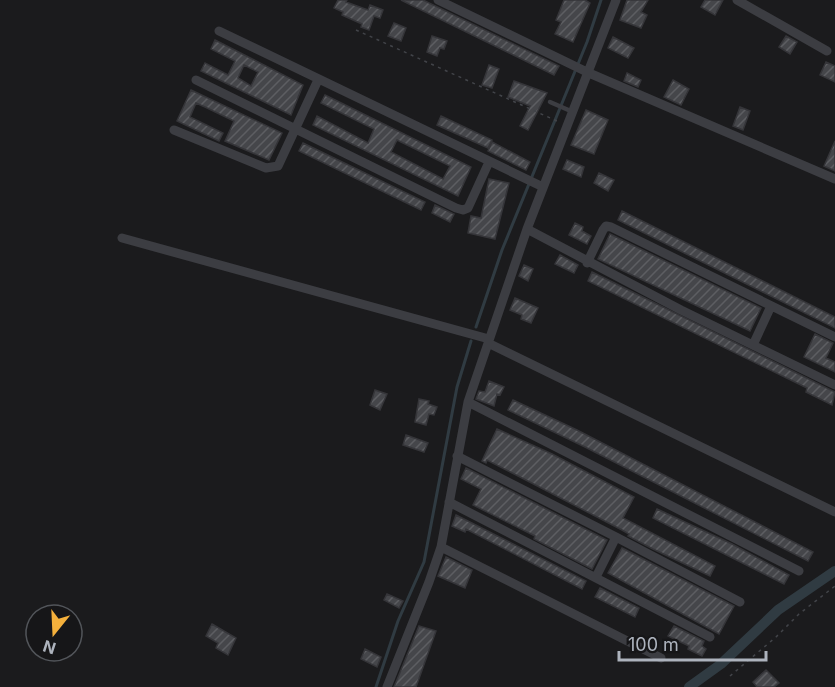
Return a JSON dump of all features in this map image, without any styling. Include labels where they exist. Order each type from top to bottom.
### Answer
[{"type":"street","points":[[438,0],[569,64],[835,179]]},
{"type":"street","points":[[387,687],[441,547],[468,402],[488,341],[540,186],[616,0]]},
{"type":"street","points":[[737,0],[827,51]]},
{"type":"street","points":[[219,31],[540,186]]},
{"type":"street","points":[[196,80],[463,210],[468,208],[489,162]]},
{"type":"street","points":[[174,130],[266,168],[274,168],[278,166],[318,80]]},
{"type":"street","points":[[587,263],[606,226],[835,337]]},
{"type":"street","points":[[527,229],[587,263],[835,385]]},
{"type":"street","points":[[122,238],[488,341],[835,512]]},
{"type":"street","points":[[753,345],[771,306]]},
{"type":"street","points":[[468,402],[799,571]]},
{"type":"street","points":[[458,456],[740,602]]},
{"type":"street","points":[[449,502],[710,637]]},
{"type":"street","points":[[596,577],[616,537]]},
{"type":"street","points":[[441,547],[661,658]]},
{"type":"lane","points":[[553,103],[570,111]]},
{"type":"path","points":[[356,30],[561,123]]},
{"type":"path","points":[[730,676],[776,637],[798,614],[835,586]]},
{"type":"building","points":[[338,0],[347,0],[346,2],[368,10],[370,5],[383,10],[380,18],[374,16],[369,30],[334,8]]},
{"type":"building","points":[[401,0],[423,0],[559,66],[554,75]]},
{"type":"building","points":[[564,0],[585,0],[590,3],[573,42],[555,34],[561,22],[556,20]]},
{"type":"building","points":[[627,0],[648,0],[641,12],[647,15],[641,28],[620,20]]},
{"type":"building","points":[[705,0],[723,0],[715,15],[701,7]]},
{"type":"building","points":[[394,23],[406,28],[401,41],[388,36]]},
{"type":"building","points":[[432,36],[447,41],[444,49],[440,48],[437,56],[427,52]]},
{"type":"building","points":[[786,36],[797,42],[790,54],[779,47]]},
{"type":"building","points":[[613,37],[634,48],[628,58],[608,48]]},
{"type":"building","points":[[215,40],[303,85],[291,115],[201,71],[205,63],[228,75],[235,61],[211,49]],"holes":[[[244,65],[258,72],[251,86],[238,78]]]},
{"type":"building","points":[[826,62],[835,66],[835,82],[820,75]]},
{"type":"building","points":[[489,65],[499,69],[492,88],[482,85]]},
{"type":"building","points":[[627,73],[641,80],[638,87],[624,81]]},
{"type":"building","points":[[673,80],[689,89],[681,105],[664,97]]},
{"type":"building","points":[[514,81],[547,93],[528,130],[520,126],[530,106],[508,97]]},
{"type":"building","points":[[191,90],[282,133],[269,160],[225,141],[234,121],[196,103],[190,117],[223,133],[219,141],[177,121]]},
{"type":"building","points":[[325,95],[471,167],[458,196],[313,125],[317,116],[368,143],[374,129],[321,103]],"holes":[[[397,140],[450,166],[443,179],[391,152]]]},
{"type":"building","points":[[740,107],[750,111],[743,130],[733,126]]},
{"type":"building","points":[[586,110],[608,120],[594,154],[571,145]]},
{"type":"building","points":[[441,116],[492,140],[488,148],[437,125]]},
{"type":"building","points":[[835,141],[835,171],[824,166]]},
{"type":"building","points":[[492,142],[530,162],[526,170],[488,151]]},
{"type":"building","points":[[303,143],[425,202],[421,210],[299,151]]},
{"type":"building","points":[[567,160],[584,167],[581,177],[563,169]]},
{"type":"building","points":[[599,173],[614,180],[608,191],[594,183]]},
{"type":"building","points":[[489,179],[509,183],[495,239],[468,233],[471,216],[481,218]]},
{"type":"building","points":[[435,205],[454,214],[450,222],[432,213]]},
{"type":"building","points":[[622,211],[835,317],[835,328],[618,220]]},
{"type":"building","points":[[575,223],[583,227],[582,231],[591,236],[587,244],[569,235]]},
{"type":"building","points":[[610,234],[761,308],[750,331],[598,259]]},
{"type":"building","points":[[560,255],[578,265],[574,273],[555,264]]},
{"type":"building","points":[[524,265],[533,269],[528,281],[519,276]]},
{"type":"building","points":[[592,272],[835,392],[832,405],[806,392],[807,388],[588,281]]},
{"type":"building","points":[[515,298],[538,308],[531,323],[521,319],[522,315],[510,310]]},
{"type":"building","points":[[815,334],[833,343],[826,358],[835,362],[835,372],[804,357]]},
{"type":"building","points":[[489,381],[504,387],[500,395],[497,394],[494,406],[476,399],[479,391],[485,392]]},
{"type":"building","points":[[375,390],[387,394],[380,410],[370,405]]},
{"type":"building","points":[[419,399],[429,401],[428,404],[437,407],[434,415],[429,414],[426,425],[415,422]]},
{"type":"building","points":[[513,400],[577,430],[813,552],[808,561],[508,410]]},
{"type":"building","points":[[497,429],[552,454],[634,497],[623,518],[715,566],[710,576],[628,536],[629,534],[622,530],[487,460],[486,463],[482,461]]},
{"type":"building","points":[[406,435],[428,443],[424,452],[403,445]]},
{"type":"building","points":[[466,468],[607,540],[592,569],[534,539],[535,536],[473,505],[481,489],[461,479]]},
{"type":"building","points":[[657,509],[732,544],[789,575],[784,584],[653,518]]},
{"type":"building","points":[[456,515],[586,581],[582,589],[466,529],[465,532],[452,526]]},
{"type":"building","points":[[622,548],[734,606],[719,634],[608,573]]},
{"type":"building","points":[[446,557],[472,570],[465,588],[438,576]]},
{"type":"building","points":[[600,588],[639,608],[635,617],[595,597]]},
{"type":"building","points":[[387,594],[403,601],[399,608],[384,600]]},
{"type":"building","points":[[212,624],[236,638],[228,655],[216,648],[218,643],[206,636]]},
{"type":"building","points":[[419,626],[436,631],[416,687],[394,687]]},
{"type":"building","points":[[674,626],[704,641],[702,646],[706,649],[702,656],[688,649],[689,646],[668,636]]},
{"type":"building","points":[[365,649],[381,657],[377,667],[361,659]]},
{"type":"building","points":[[766,670],[779,683],[774,687],[757,687],[753,682]]},
{"type":"waterway","points":[[476,327],[502,250],[587,42],[601,0]]},
{"type":"waterway","points":[[376,687],[398,621],[424,562],[457,387],[471,341]]},
{"type":"waterway","points":[[689,687],[721,664],[778,610],[835,571]]}]
